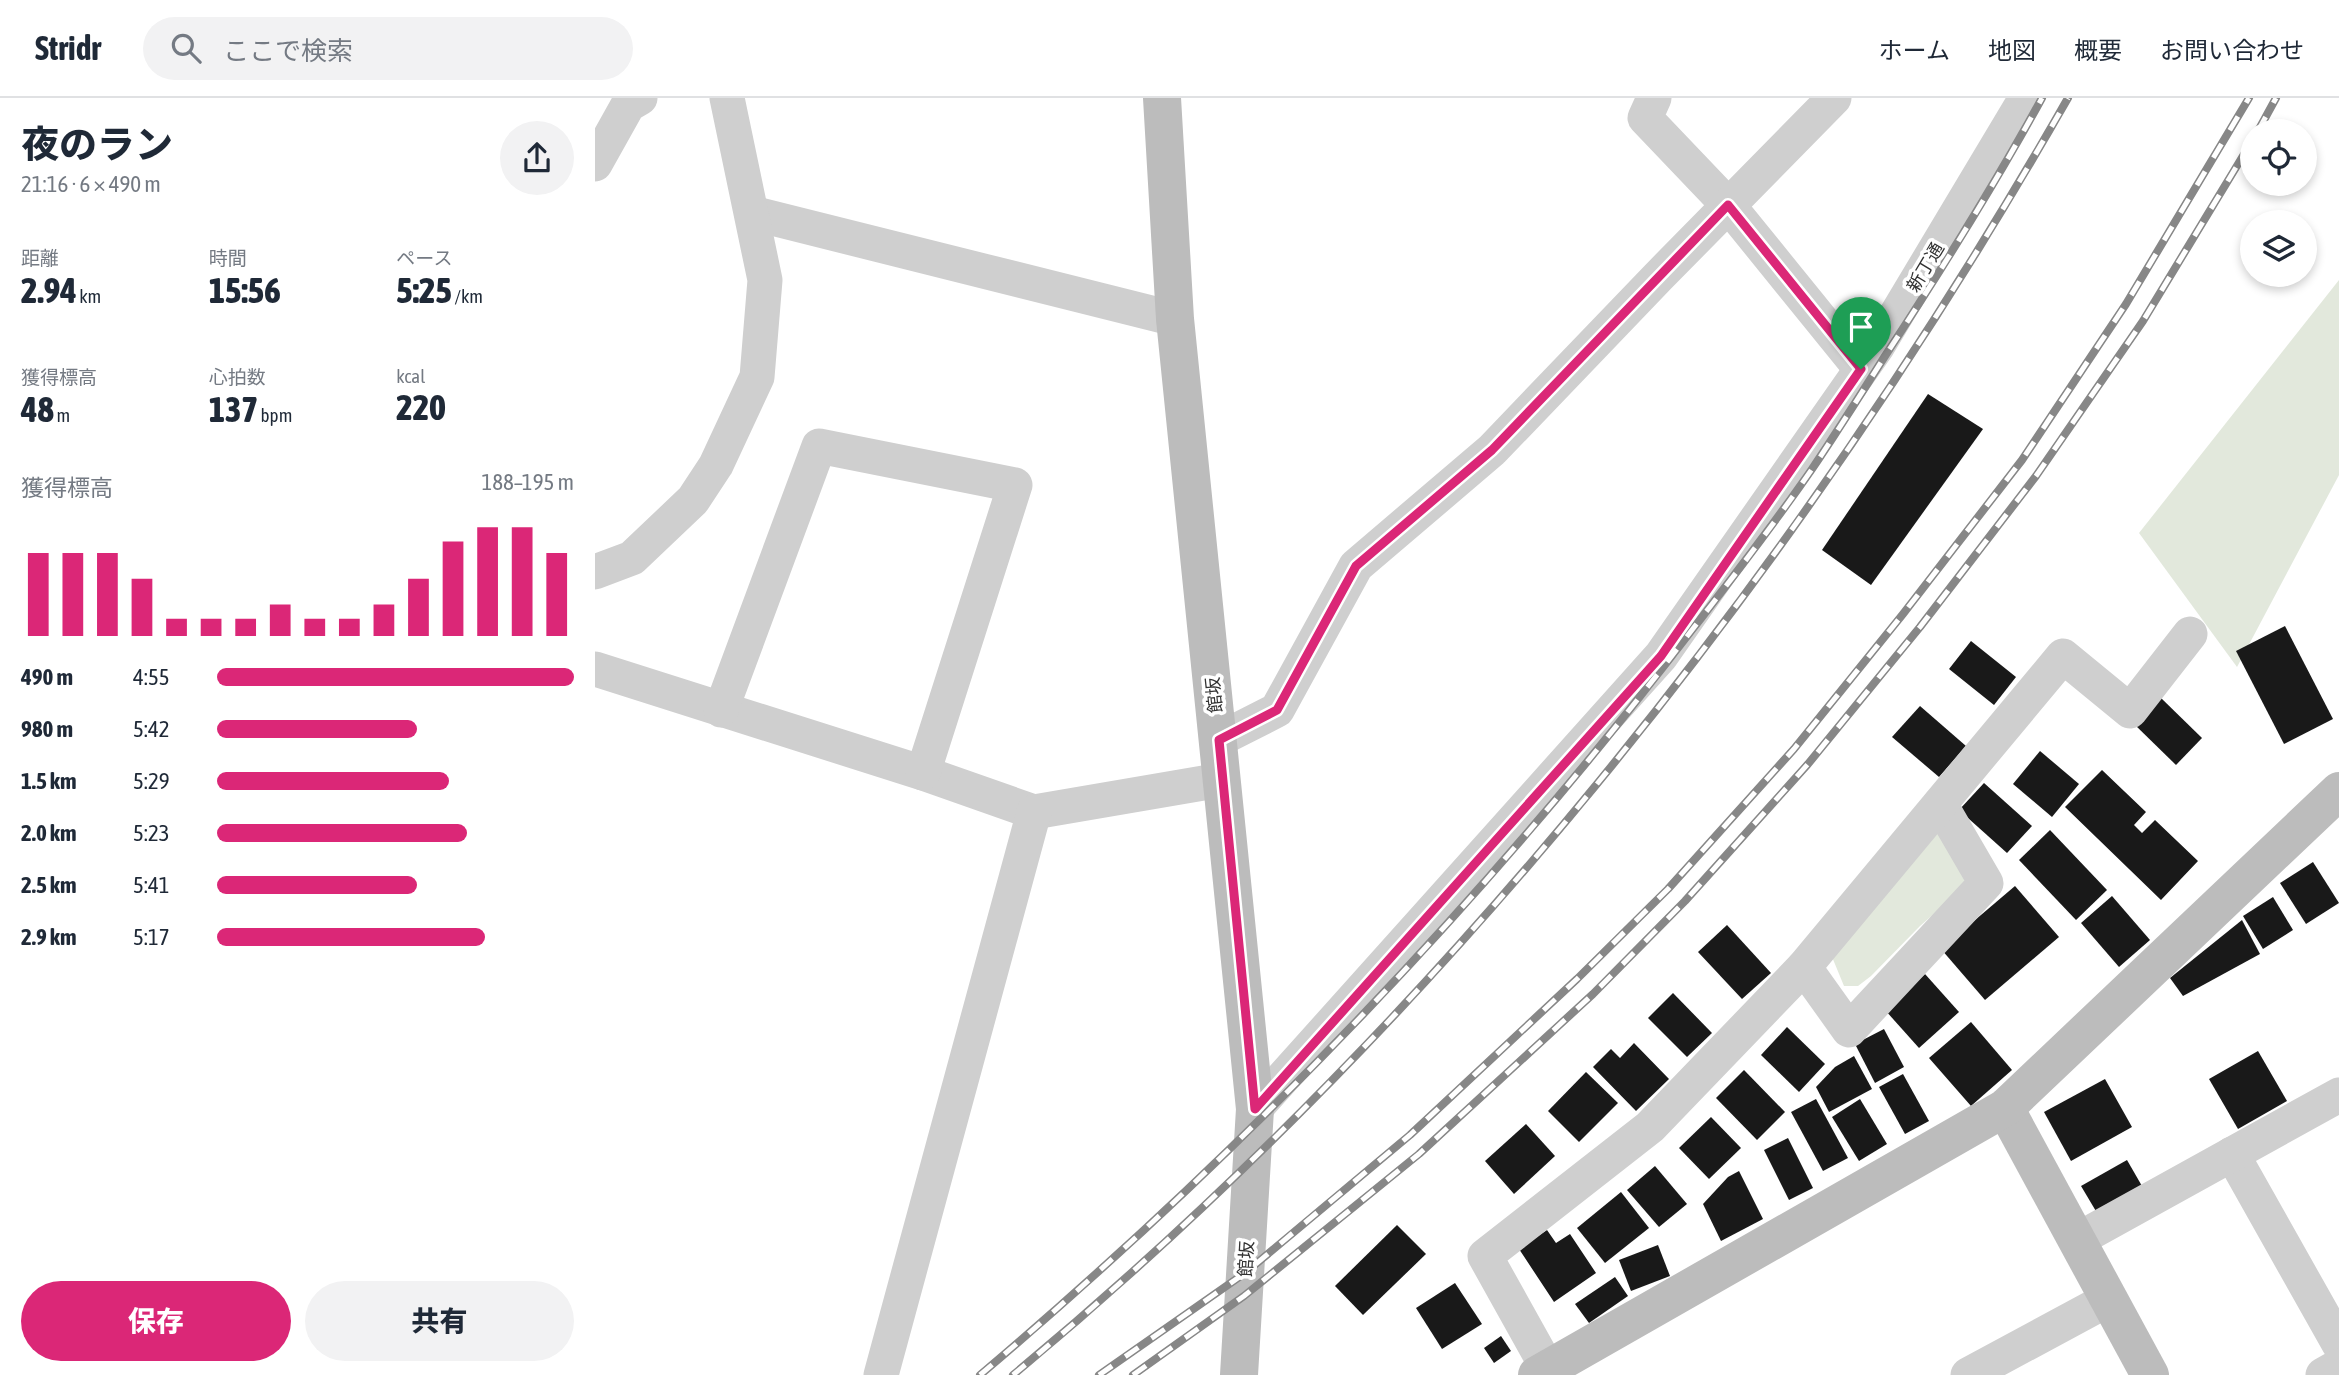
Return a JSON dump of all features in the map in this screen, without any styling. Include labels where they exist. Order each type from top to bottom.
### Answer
[{"type":"street","points":[[595,164],[628,105],[640,98]]},
{"type":"street","points":[[595,572],[632,558],[693,499],[716,465],[757,377],[765,280],[726,98]]},
{"type":"street","name":"館坂","points":[[1161,98],[1175,319],[1255,1109],[1239,1375]]},
{"type":"street","points":[[1654,98],[1644,118],[1728,205],[1861,369]]},
{"type":"street","points":[[1219,740],[1277,710],[1356,566],[1492,450],[1834,98]]},
{"type":"street","name":"新丁通","points":[[1255,1109],[1661,656],[1877,347],[2025,98]]},
{"type":"street","points":[[752,213],[1175,319]]},
{"type":"street","points":[[721,710],[819,446],[1014,485],[923,774]]},
{"type":"street","points":[[2190,634],[2130,711],[2063,656],[1804,967],[1650,1127],[1485,1256],[1542,1372],[2005,1108],[2339,790]]},
{"type":"street","points":[[595,669],[923,774],[1034,813],[1221,780]]},
{"type":"street","points":[[1804,967],[1849,1030],[1986,883],[1940,804]]},
{"type":"street","points":[[881,1375],[1034,813]]},
{"type":"street","points":[[2077,1240],[2339,1096]]},
{"type":"street","points":[[2005,1108],[2150,1375]]},
{"type":"street","points":[[2232,1154],[2339,1344]]},
{"type":"street","points":[[1968,1375],[2109,1299]]},
{"type":"street","points":[[2323,1375],[2339,1366]]},
{"type":"shaded area","points":[[2339,280],[2339,475],[2237,667],[2139,533]]},
{"type":"shaded area","points":[[1935,822],[1970,882],[1920,926],[1871,976],[1858,986],[1844,986],[1830,952]]},
{"type":"building","points":[[1928,394],[1983,429],[1871,585],[1822,550]]},
{"type":"building","points":[[2285,626],[2333,719],[2284,744],[2236,651]]},
{"type":"building","points":[[1971,641],[2016,677],[1994,705],[1949,669]]},
{"type":"building","points":[[2160,697],[2202,738],[2176,765],[2134,724]]},
{"type":"building","points":[[1920,706],[1966,746],[1939,777],[1892,737]]},
{"type":"building","points":[[2040,751],[2079,784],[2052,817],[2013,784]]},
{"type":"building","points":[[2102,770],[2146,812],[2134,825],[2142,833],[2155,820],[2198,861],[2161,900],[2065,807]]},
{"type":"building","points":[[1984,783],[2032,826],[2007,853],[1959,810]]},
{"type":"building","points":[[2050,830],[2107,890],[2076,920],[2019,860]]},
{"type":"building","points":[[2313,862],[2339,903],[2306,924],[2280,883]]},
{"type":"building","points":[[2015,886],[2059,937],[1985,1000],[1941,949]]},
{"type":"building","points":[[2112,896],[2150,940],[2119,967],[2081,923]]},
{"type":"building","points":[[2273,897],[2293,930],[2263,949],[2243,916]]},
{"type":"building","points":[[2242,920],[2260,954],[2183,996],[2170,978]]},
{"type":"building","points":[[1727,925],[1771,973],[1742,999],[1698,952]]},
{"type":"building","points":[[1925,974],[1959,1012],[1919,1048],[1885,1010]]},
{"type":"building","points":[[1673,993],[1712,1033],[1687,1057],[1648,1018]]},
{"type":"building","points":[[1971,1022],[2012,1070],[1971,1106],[1929,1058]]},
{"type":"building","points":[[1787,1027],[1825,1064],[1799,1092],[1761,1055]]},
{"type":"building","points":[[1884,1029],[1904,1067],[1875,1083],[1855,1044]]},
{"type":"building","points":[[1634,1043],[1669,1079],[1636,1111],[1593,1067],[1611,1049],[1620,1058]]},
{"type":"building","points":[[2258,1051],[2287,1101],[2238,1129],[2209,1079]]},
{"type":"building","points":[[1854,1056],[1872,1089],[1829,1112],[1816,1087],[1835,1067]]},
{"type":"building","points":[[1744,1070],[1785,1112],[1757,1140],[1716,1098]]},
{"type":"building","points":[[1586,1072],[1618,1103],[1579,1142],[1548,1111]]},
{"type":"building","points":[[1903,1074],[1929,1121],[1905,1134],[1879,1087]]},
{"type":"building","points":[[2105,1079],[2132,1127],[2071,1161],[2044,1112]]},
{"type":"building","points":[[1816,1099],[1848,1158],[1823,1171],[1791,1112]]},
{"type":"building","points":[[1860,1099],[1887,1144],[1859,1161],[1832,1117]]},
{"type":"building","points":[[1711,1117],[1741,1148],[1709,1179],[1679,1148]]},
{"type":"building","points":[[1526,1124],[1555,1156],[1514,1194],[1485,1161]]},
{"type":"building","points":[[1788,1138],[1813,1188],[1789,1200],[1764,1150]]},
{"type":"building","points":[[2127,1160],[2146,1193],[2100,1218],[2081,1186]]},
{"type":"building","points":[[1655,1166],[1687,1204],[1659,1227],[1627,1190]]},
{"type":"building","points":[[1739,1171],[1763,1219],[1721,1241],[1703,1204],[1728,1177]]},
{"type":"building","points":[[1621,1192],[1649,1228],[1605,1263],[1577,1228]]},
{"type":"building","points":[[1397,1225],[1426,1254],[1363,1315],[1335,1286]]},
{"type":"building","points":[[1547,1230],[1556,1243],[1570,1234],[1596,1273],[1554,1302],[1519,1249]]},
{"type":"building","points":[[1658,1245],[1670,1276],[1631,1291],[1619,1260]]},
{"type":"building","points":[[1615,1277],[1628,1296],[1589,1323],[1575,1304]]},
{"type":"building","points":[[1455,1283],[1482,1324],[1442,1349],[1416,1308]]},
{"type":"building","points":[[1501,1336],[1511,1351],[1494,1363],[1484,1348]]},
{"type":"railway","points":[[980,1375],[1167,1209],[1257,1123],[1430,943],[1593,755],[1725,587],[1812,469],[1926,293],[2042,98]]},
{"type":"railway","points":[[1013,1375],[1169,1239],[1318,1094],[1461,942],[1597,784],[1726,619],[1848,449],[1962,275],[2068,98]]},
{"type":"railway","points":[[1099,1375],[1245,1273],[1410,1135],[1577,979],[1668,889],[1794,749],[2022,460],[2126,304],[2249,98]]},
{"type":"railway","points":[[2265,119],[2276,98]]},
{"type":"railway","points":[[1133,1375],[1244,1296],[1419,1154],[1593,994],[1685,901],[1808,764],[1920,627],[2036,476],[2143,321],[2240,161]]},
{"type":"route","points":[[1728,205],[1861,369],[1661,656],[1255,1109],[1219,740],[1277,710],[1356,566],[1492,450],[1728,205]]}]
